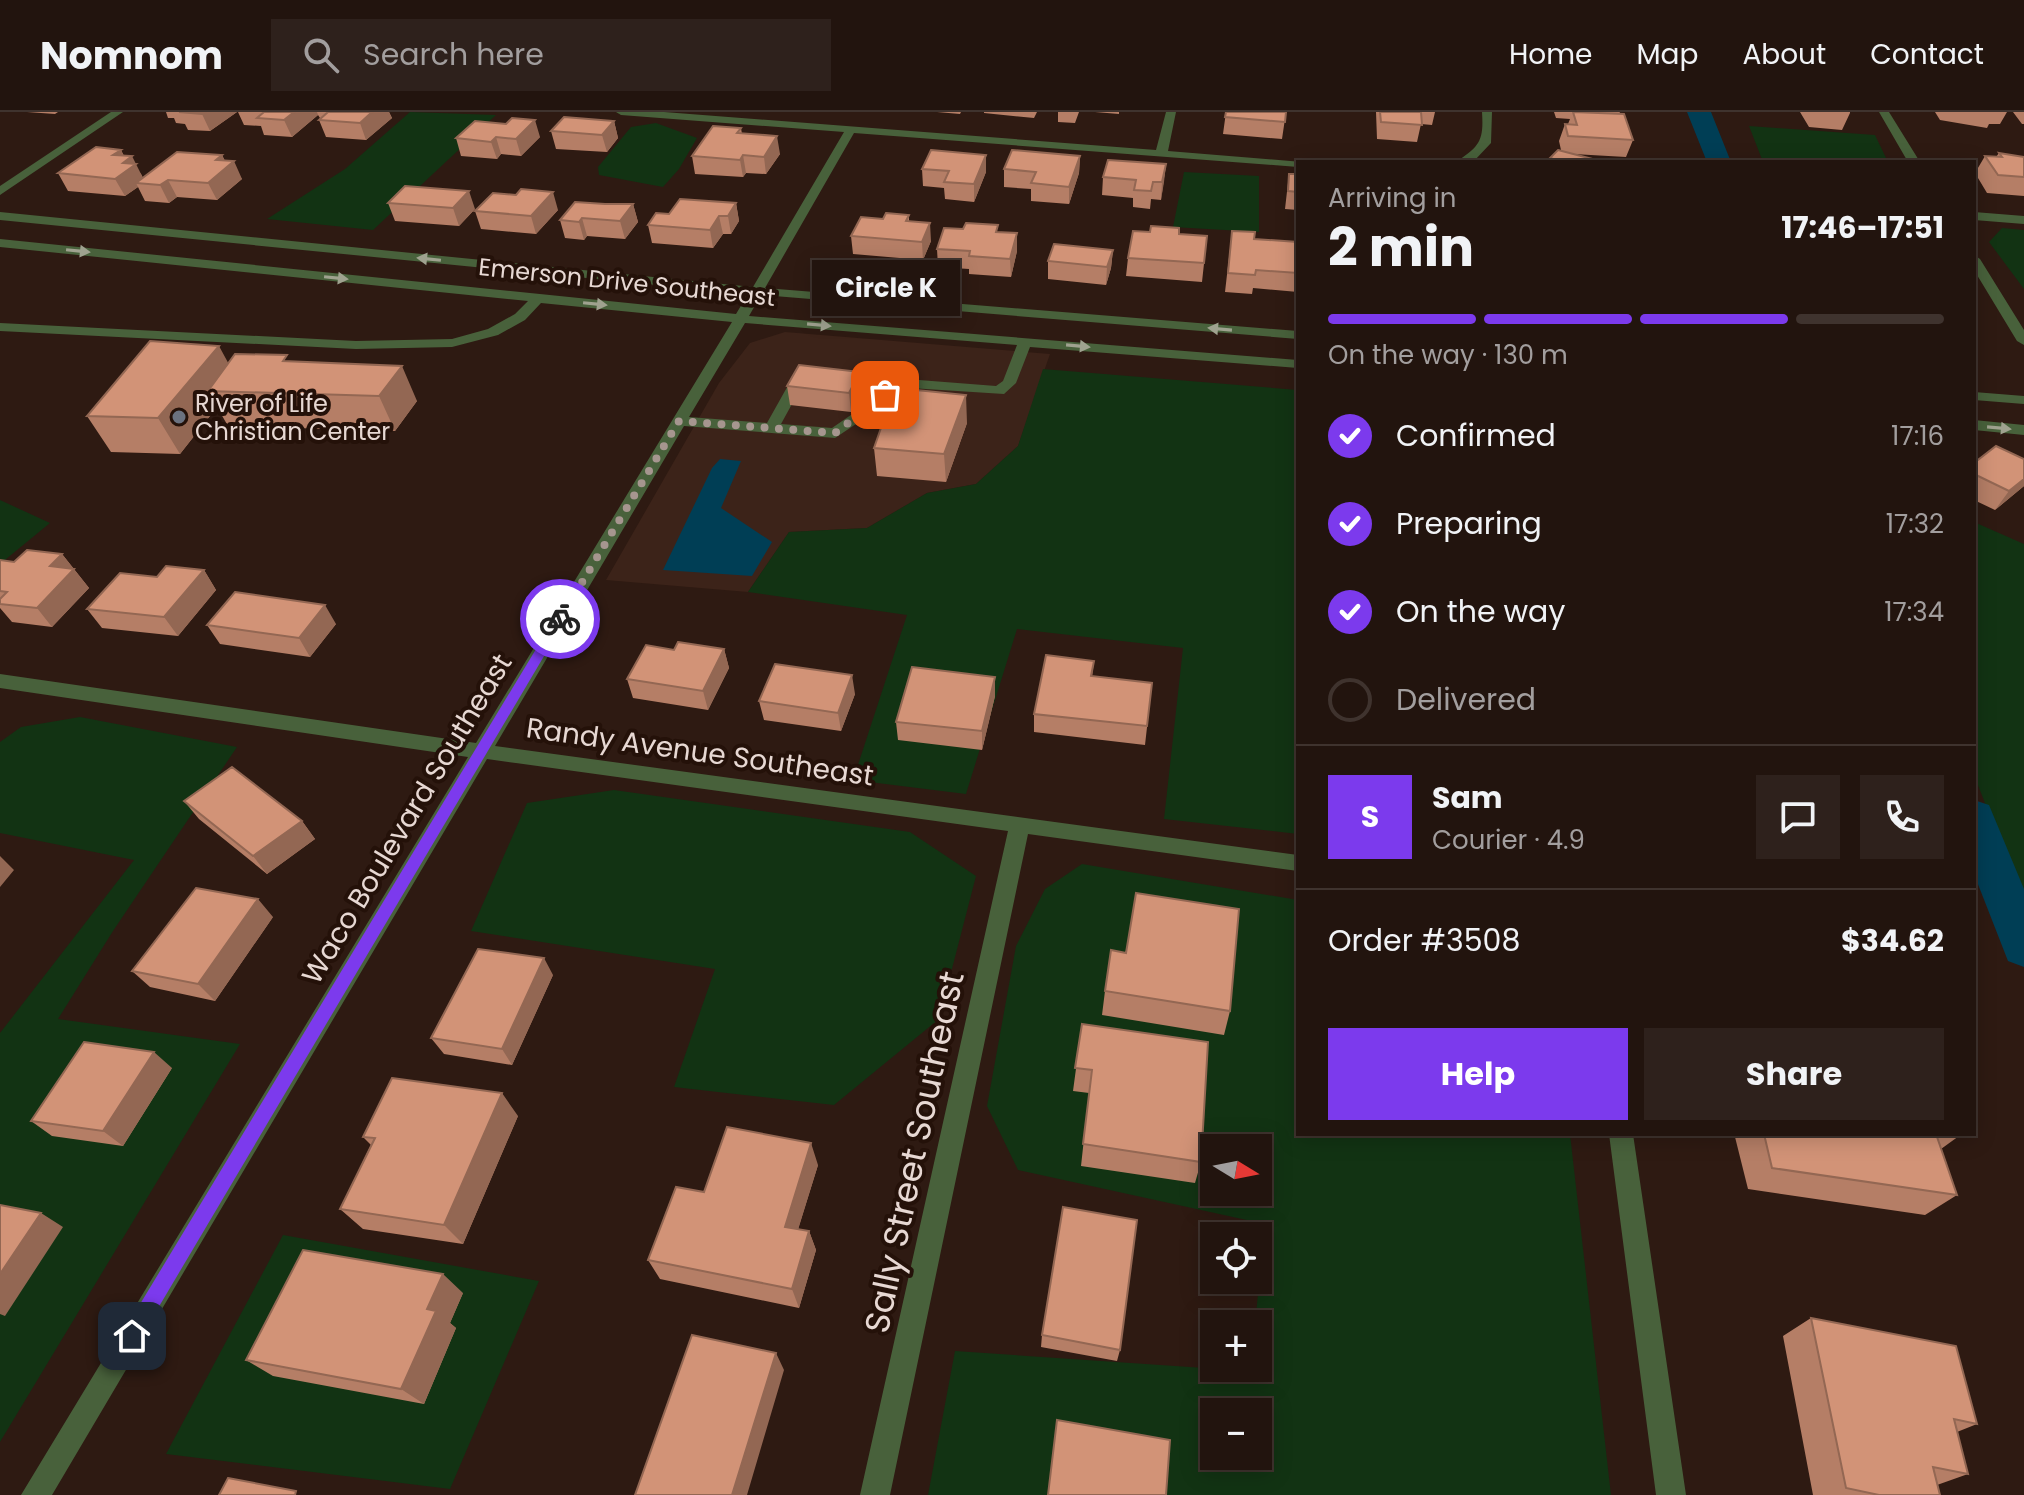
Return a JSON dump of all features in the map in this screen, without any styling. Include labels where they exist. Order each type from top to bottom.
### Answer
[{"type":"street","points":[[0,191],[118,112]]},
{"type":"street","points":[[621,112],[1296,164]]},
{"type":"street","points":[[1161,154],[1171,112]]},
{"type":"street","points":[[1467,160],[1486,144],[1490,129],[1487,112]]},
{"type":"street","points":[[1884,112],[1913,160]]},
{"type":"street","name":"Waco Boulevard Southeast","points":[[36,1495],[741,319],[850,131]]},
{"type":"street","name":"Emerson Drive Southeast","points":[[0,216],[757,291],[1296,335]]},
{"type":"street","points":[[1976,216],[2024,220]]},
{"type":"street","name":"Emerson Drive Southeast","points":[[0,243],[741,319],[1296,364]]},
{"type":"street","points":[[1976,262],[2024,341]]},
{"type":"street","points":[[0,327],[356,345],[452,343],[493,332],[520,317],[538,298]]},
{"type":"street","points":[[771,429],[802,373],[999,391],[1009,383],[1025,342]]},
{"type":"street","points":[[679,421],[835,433],[907,383]]},
{"type":"street","points":[[1976,396],[2024,400]]},
{"type":"street","points":[[1976,425],[2024,430]]},
{"type":"street","name":"Randy Avenue Southeast","points":[[3,684],[1296,863]]},
{"type":"street","name":"Sally Street Southeast","points":[[875,1495],[1020,823]]},
{"type":"street","points":[[1621,1136],[1671,1495]]},
{"type":"shaded area","points":[[785,332],[1050,354],[1018,446],[976,484],[927,493],[867,528],[789,532],[748,592],[606,580],[719,383],[750,343]]},
{"type":"green space","points":[[410,112],[496,115],[373,230],[267,219],[345,169]]},
{"type":"green space","points":[[656,123],[697,138],[679,169],[663,187],[599,175],[598,167],[631,127]]},
{"type":"green space","points":[[1749,126],[1875,135],[1887,160],[1762,160]]},
{"type":"green space","points":[[1184,172],[1259,176],[1259,232],[1173,227]]},
{"type":"green space","points":[[2002,228],[2024,230],[2024,289],[1989,242]]},
{"type":"green space","points":[[1043,369],[1296,390],[1296,834],[1164,819],[1183,648],[1017,629],[966,794],[853,780],[907,615],[748,592],[789,532],[867,528],[927,493],[976,484],[1018,446]]},
{"type":"green space","points":[[0,500],[50,523],[0,564]]},
{"type":"green space","points":[[1976,523],[2024,544],[2024,903],[1976,780]]},
{"type":"green space","points":[[80,717],[237,747],[113,931],[58,1019],[240,1044],[0,1442],[0,1033],[134,860],[0,833],[0,742],[21,727]]},
{"type":"green space","points":[[614,790],[910,832],[976,876],[939,1019],[834,1105],[674,1087],[715,969],[471,931],[527,803]]},
{"type":"green space","points":[[1082,864],[1296,900],[1296,1136],[1570,1136],[1611,1495],[928,1495],[955,1351],[1200,1368],[1200,1382],[1272,1382],[1272,1310],[1256,1310],[1258,1294],[1272,1294],[1272,1222],[1256,1222],[1018,1170],[987,1106],[1016,946],[1045,889]]},
{"type":"green space","points":[[283,1235],[539,1281],[450,1489],[166,1454]]},
{"type":"water","points":[[720,459],[741,461],[721,508],[772,542],[752,576],[663,570],[712,468]]},
{"type":"building","points":[[264,112],[294,112],[284,120],[257,118]]},
{"type":"building","points":[[328,112],[372,112],[360,123],[319,120]]},
{"type":"building","points":[[1226,112],[1286,112],[1285,122],[1225,117]]},
{"type":"building","points":[[1380,112],[1421,112],[1422,125],[1381,122]]},
{"type":"building","points":[[1573,112],[1624,114],[1633,140],[1568,136],[1565,124],[1577,125]]},
{"type":"building","points":[[564,117],[614,121],[602,135],[551,131]]},
{"type":"building","points":[[512,118],[535,120],[516,139],[496,137],[491,142],[456,138],[475,121],[506,124]]},
{"type":"building","points":[[713,126],[741,128],[737,133],[777,136],[764,157],[743,155],[740,160],[692,156]]},
{"type":"building","points":[[96,147],[121,150],[113,155],[132,156],[123,163],[136,164],[115,179],[58,173]]},
{"type":"building","points":[[931,150],[986,155],[974,184],[944,182],[949,171],[922,169]]},
{"type":"building","points":[[1012,150],[1080,156],[1069,187],[1031,183],[1036,172],[1004,169]]},
{"type":"building","points":[[1558,150],[1596,160],[1557,160],[1550,158]]},
{"type":"building","points":[[177,152],[222,155],[216,160],[234,161],[208,183],[168,180],[160,185],[136,183]]},
{"type":"building","points":[[1999,153],[2024,157],[2024,177],[1998,175],[1985,156],[2002,157]]},
{"type":"building","points":[[1108,160],[1166,164],[1162,182],[1153,182],[1151,191],[1134,190],[1136,180],[1103,177]]},
{"type":"building","points":[[1289,174],[1296,174],[1296,192],[1288,191]]},
{"type":"building","points":[[405,186],[469,191],[453,208],[388,203]]},
{"type":"building","points":[[521,189],[553,192],[531,216],[475,211],[493,193],[516,195]]},
{"type":"building","points":[[680,199],[736,203],[728,216],[719,216],[710,230],[648,225],[656,213],[669,214]]},
{"type":"building","points":[[575,202],[633,204],[620,221],[560,220]]},
{"type":"building","points":[[886,213],[909,215],[906,221],[930,223],[922,242],[851,236],[861,217],[883,219]]},
{"type":"building","points":[[966,223],[998,225],[996,232],[1017,233],[1010,259],[969,256],[970,251],[937,249],[944,228],[963,229]]},
{"type":"building","points":[[1151,226],[1179,228],[1179,234],[1207,236],[1204,263],[1128,258],[1133,231],[1150,232]]},
{"type":"building","points":[[1232,231],[1255,232],[1254,239],[1296,242],[1296,273],[1256,270],[1255,275],[1228,273]]},
{"type":"building","points":[[1054,244],[1113,250],[1107,267],[1048,261]]},
{"type":"building","points":[[150,341],[219,346],[158,418],[87,416]]},
{"type":"building","points":[[235,354],[287,355],[283,361],[402,366],[379,396],[208,391]]},
{"type":"building","points":[[799,365],[860,372],[849,393],[787,386]]},
{"type":"building","points":[[916,390],[966,395],[944,454],[874,448],[891,399]]},
{"type":"building","points":[[1996,446],[2024,459],[2024,479],[2009,491],[1976,475],[1976,461]]},
{"type":"building","points":[[27,550],[62,554],[50,566],[74,569],[37,608],[0,604],[0,599],[7,592],[0,591],[0,560],[14,562]]},
{"type":"building","points":[[166,566],[204,570],[164,617],[87,609],[120,573],[157,577]]},
{"type":"building","points":[[235,592],[325,605],[299,638],[207,625]]},
{"type":"building","points":[[678,642],[724,649],[703,691],[627,679],[646,645],[674,650]]},
{"type":"building","points":[[1046,655],[1094,661],[1091,676],[1152,683],[1147,726],[1034,714]]},
{"type":"building","points":[[775,664],[852,675],[838,713],[759,701]]},
{"type":"building","points":[[912,667],[995,677],[982,731],[896,722]]},
{"type":"building","points":[[232,767],[302,821],[253,856],[184,801]]},
{"type":"building","points":[[196,888],[258,899],[198,984],[132,971]]},
{"type":"building","points":[[1136,893],[1239,909],[1230,1011],[1105,991],[1111,950],[1126,953]]},
{"type":"building","points":[[478,949],[544,958],[502,1049],[431,1038]]},
{"type":"building","points":[[1082,1024],[1208,1042],[1200,1162],[1083,1144],[1092,1070],[1075,1068]]},
{"type":"building","points":[[84,1042],[154,1052],[103,1131],[31,1121]]},
{"type":"building","points":[[392,1078],[502,1093],[444,1225],[340,1209],[375,1138],[363,1137]]},
{"type":"building","points":[[727,1127],[811,1143],[785,1227],[809,1231],[792,1289],[648,1260],[676,1187],[704,1192]]},
{"type":"building","points":[[1764,1136],[1937,1136],[1957,1195],[1772,1168]]},
{"type":"building","points":[[0,1205],[41,1213],[0,1274]]},
{"type":"building","points":[[1063,1207],[1137,1220],[1120,1350],[1042,1335]]},
{"type":"building","points":[[303,1250],[443,1274],[427,1309],[436,1311],[401,1389],[246,1360]]},
{"type":"building","points":[[1811,1318],[1956,1346],[1977,1424],[1954,1419],[1968,1474],[1933,1467],[1940,1495],[1879,1495],[1846,1488]]},
{"type":"building","points":[[692,1335],[776,1353],[732,1495],[635,1495]]},
{"type":"building","points":[[1057,1420],[1170,1440],[1166,1495],[1048,1495]]},
{"type":"building","points":[[228,1478],[296,1491],[295,1495],[219,1495]]},
{"type":"waterway","points":[[1699,112],[1718,160]]},
{"type":"waterway","points":[[1976,822],[2024,947]]},
{"type":"way so far","points":[[560,619],[679,421],[835,433],[885,395]]},
{"type":"place","name":"Circle K","points":[[885,395]]},
{"type":"place","name":"River of Life Christian Center","points":[[179,417]]},
{"type":"route","points":[[132,1336],[560,619]]}]
